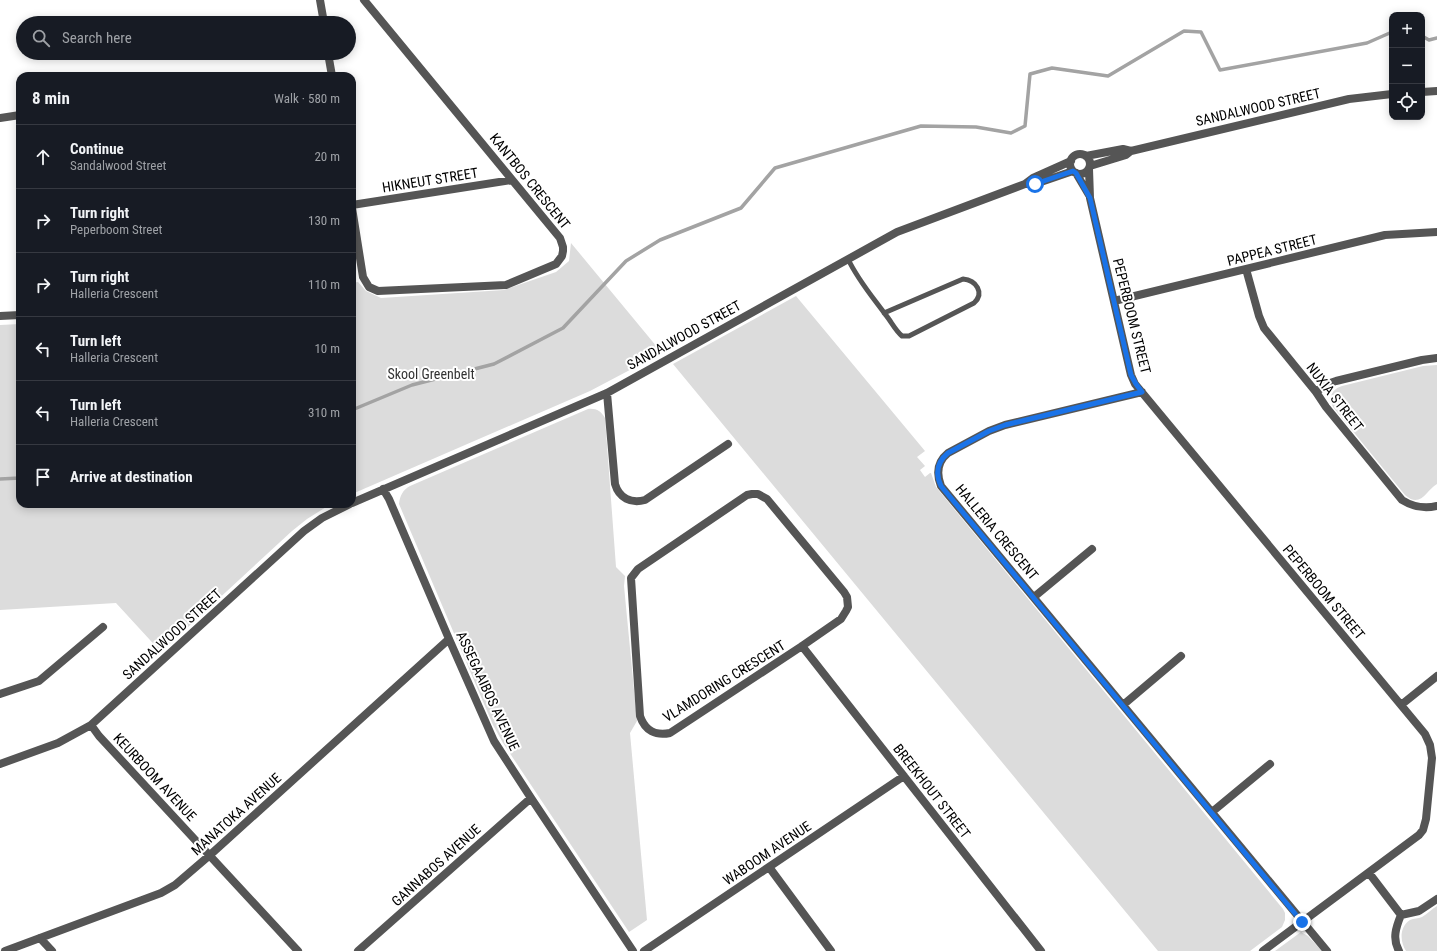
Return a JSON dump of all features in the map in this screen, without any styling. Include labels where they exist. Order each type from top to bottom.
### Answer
[{"type":"street","points":[[320,0],[323,16]]},
{"type":"street","name":"KANTBOS CRESCENT","points":[[356,232],[365,283],[373,290],[383,292],[501,286],[556,264],[562,256],[563,251],[560,238],[364,0]]},
{"type":"street","points":[[329,60],[331,72]]},
{"type":"street","points":[[1425,92],[1437,91]]},
{"type":"street","name":"SANDALWOOD STREET","points":[[1086,156],[1123,149],[1131,150],[1348,99],[1389,94]]},
{"type":"street","points":[[0,118],[16,116]]},
{"type":"street","name":"SANDALWOOD STREET","points":[[1089,167],[1126,155],[1131,150]]},
{"type":"street","points":[[1077,155],[1086,156],[1089,167],[1083,173],[1074,172],[1071,168],[1071,161],[1073,157],[1077,155]]},
{"type":"street","name":"SANDALWOOD STREET","points":[[356,502],[607,393],[897,232],[1025,184],[1033,178],[1071,161]]},
{"type":"street","name":"PEPERBOOM STREET","points":[[1089,167],[1090,198],[1131,375],[1136,384],[1425,734],[1430,745],[1432,758],[1426,819],[1423,830],[1419,835],[1263,951]]},
{"type":"street","name":"SANDALWOOD STREET","points":[[1025,184],[1035,184],[1074,172]]},
{"type":"street","name":"PEPERBOOM STREET","points":[[1074,172],[1090,198]]},
{"type":"street","name":"HIKNEUT STREET","points":[[356,206],[512,180]]},
{"type":"street","name":"PAPPEA STREET","points":[[1114,302],[1385,236],[1437,232]]},
{"type":"street","name":"NUXIA STREET","points":[[1246,269],[1259,316],[1264,328],[1316,392],[1326,407],[1402,500],[1419,508],[1430,508],[1437,506]]},
{"type":"street","points":[[0,316],[16,315]]},
{"type":"street","points":[[1316,392],[1327,384],[1336,381],[1422,360],[1437,358]]},
{"type":"street","name":"HALLERIA CRESCENT","points":[[1142,392],[997,427],[948,453],[940,462],[937,473],[941,486],[1327,951]]},
{"type":"street","points":[[607,393],[615,484],[621,496],[630,500],[645,500],[728,444]]},
{"type":"street","name":"ASSEGAAIBOS AVENUE","points":[[383,489],[389,499],[494,741],[530,798],[632,951]]},
{"type":"street","name":"VLAMDORING CRESCENT","points":[[752,494],[763,496],[768,499],[847,597],[848,607],[844,616],[802,646],[670,733],[658,734],[652,732],[644,726],[640,716],[630,578],[638,569],[747,496],[752,494]]},
{"type":"street","name":"SANDALWOOD STREET","points":[[0,764],[58,743],[91,725],[304,532],[331,513],[342,508]]},
{"type":"street","name":"HALLERIA CRESCENT","points":[[1034,597],[1092,549]]},
{"type":"street","points":[[0,694],[39,681],[103,627]]},
{"type":"street","name":"MANATOKA AVENUE","points":[[5,951],[161,893],[175,886],[449,639]]},
{"type":"street","name":"BREEKHOUT STREET","points":[[802,646],[1041,951]]},
{"type":"street","points":[[1123,705],[1181,656]]},
{"type":"street","points":[[1401,705],[1437,676]]},
{"type":"street","name":"KEURBOOM AVENUE","points":[[91,725],[99,736],[298,951]]},
{"type":"street","points":[[1212,812],[1270,764]]},
{"type":"street","name":"WABOOM AVENUE","points":[[644,951],[904,776]]},
{"type":"street","name":"GANNABOS AVENUE","points":[[358,951],[530,798]]},
{"type":"street","points":[[769,867],[831,951]]},
{"type":"street","points":[[1369,873],[1401,915]]},
{"type":"street","points":[[1401,915],[1419,912],[1437,898]]},
{"type":"street","points":[[1399,951],[1395,936],[1401,915]]},
{"type":"street","points":[[40,938],[52,951]]},
{"type":"lane","points":[[848,259],[863,286],[898,333],[902,336],[909,336],[974,303],[979,296],[978,288],[974,282],[963,279],[884,313]]},
{"type":"green space","name":"Skool Greenbelt","points":[[571,243],[662,353],[590,391],[356,492],[356,282],[358,282],[366,291],[381,298],[504,290],[556,272],[569,261]]},
{"type":"green space","points":[[796,296],[925,451],[917,457],[925,466],[920,470],[925,477],[931,473],[936,487],[1283,909],[1285,913],[1285,920],[1282,927],[1250,951],[1158,951],[673,364]]},
{"type":"green space","points":[[16,324],[16,508],[325,508],[292,531],[161,652],[116,603],[0,610],[0,325]]},
{"type":"green space","points":[[1437,365],[1437,484],[1423,497],[1415,500],[1405,495],[1333,407],[1331,397],[1333,391],[1342,386],[1423,366]]},
{"type":"green space","points":[[588,409],[598,410],[605,418],[616,567],[625,576],[624,586],[637,721],[630,733],[647,920],[629,932],[503,743],[493,725],[399,504],[402,493],[410,486]]},
{"type":"green space","points":[[1437,906],[1437,951],[1406,951],[1402,939],[1402,931],[1406,923],[1410,920],[1422,917]]},
{"type":"green space","points":[[1301,932],[1308,936],[1322,951],[1275,951]]},
{"type":"waterway","points":[[356,408],[412,385],[494,364],[563,328],[626,261],[660,240],[741,208],[775,168],[921,126],[976,127],[1011,133],[1025,126],[1030,74],[1052,68],[1108,76],[1184,31],[1201,32],[1220,70],[1367,43],[1389,33]]},
{"type":"waterway","points":[[1425,38],[1429,40],[1437,38]]},
{"type":"waterway","points":[[0,479],[16,478]]},
{"type":"route","points":[[1035,184],[1073,171],[1076,173],[1090,198],[1131,375],[1142,392],[997,427],[943,457],[938,467],[938,480],[941,486],[1302,922]]}]
